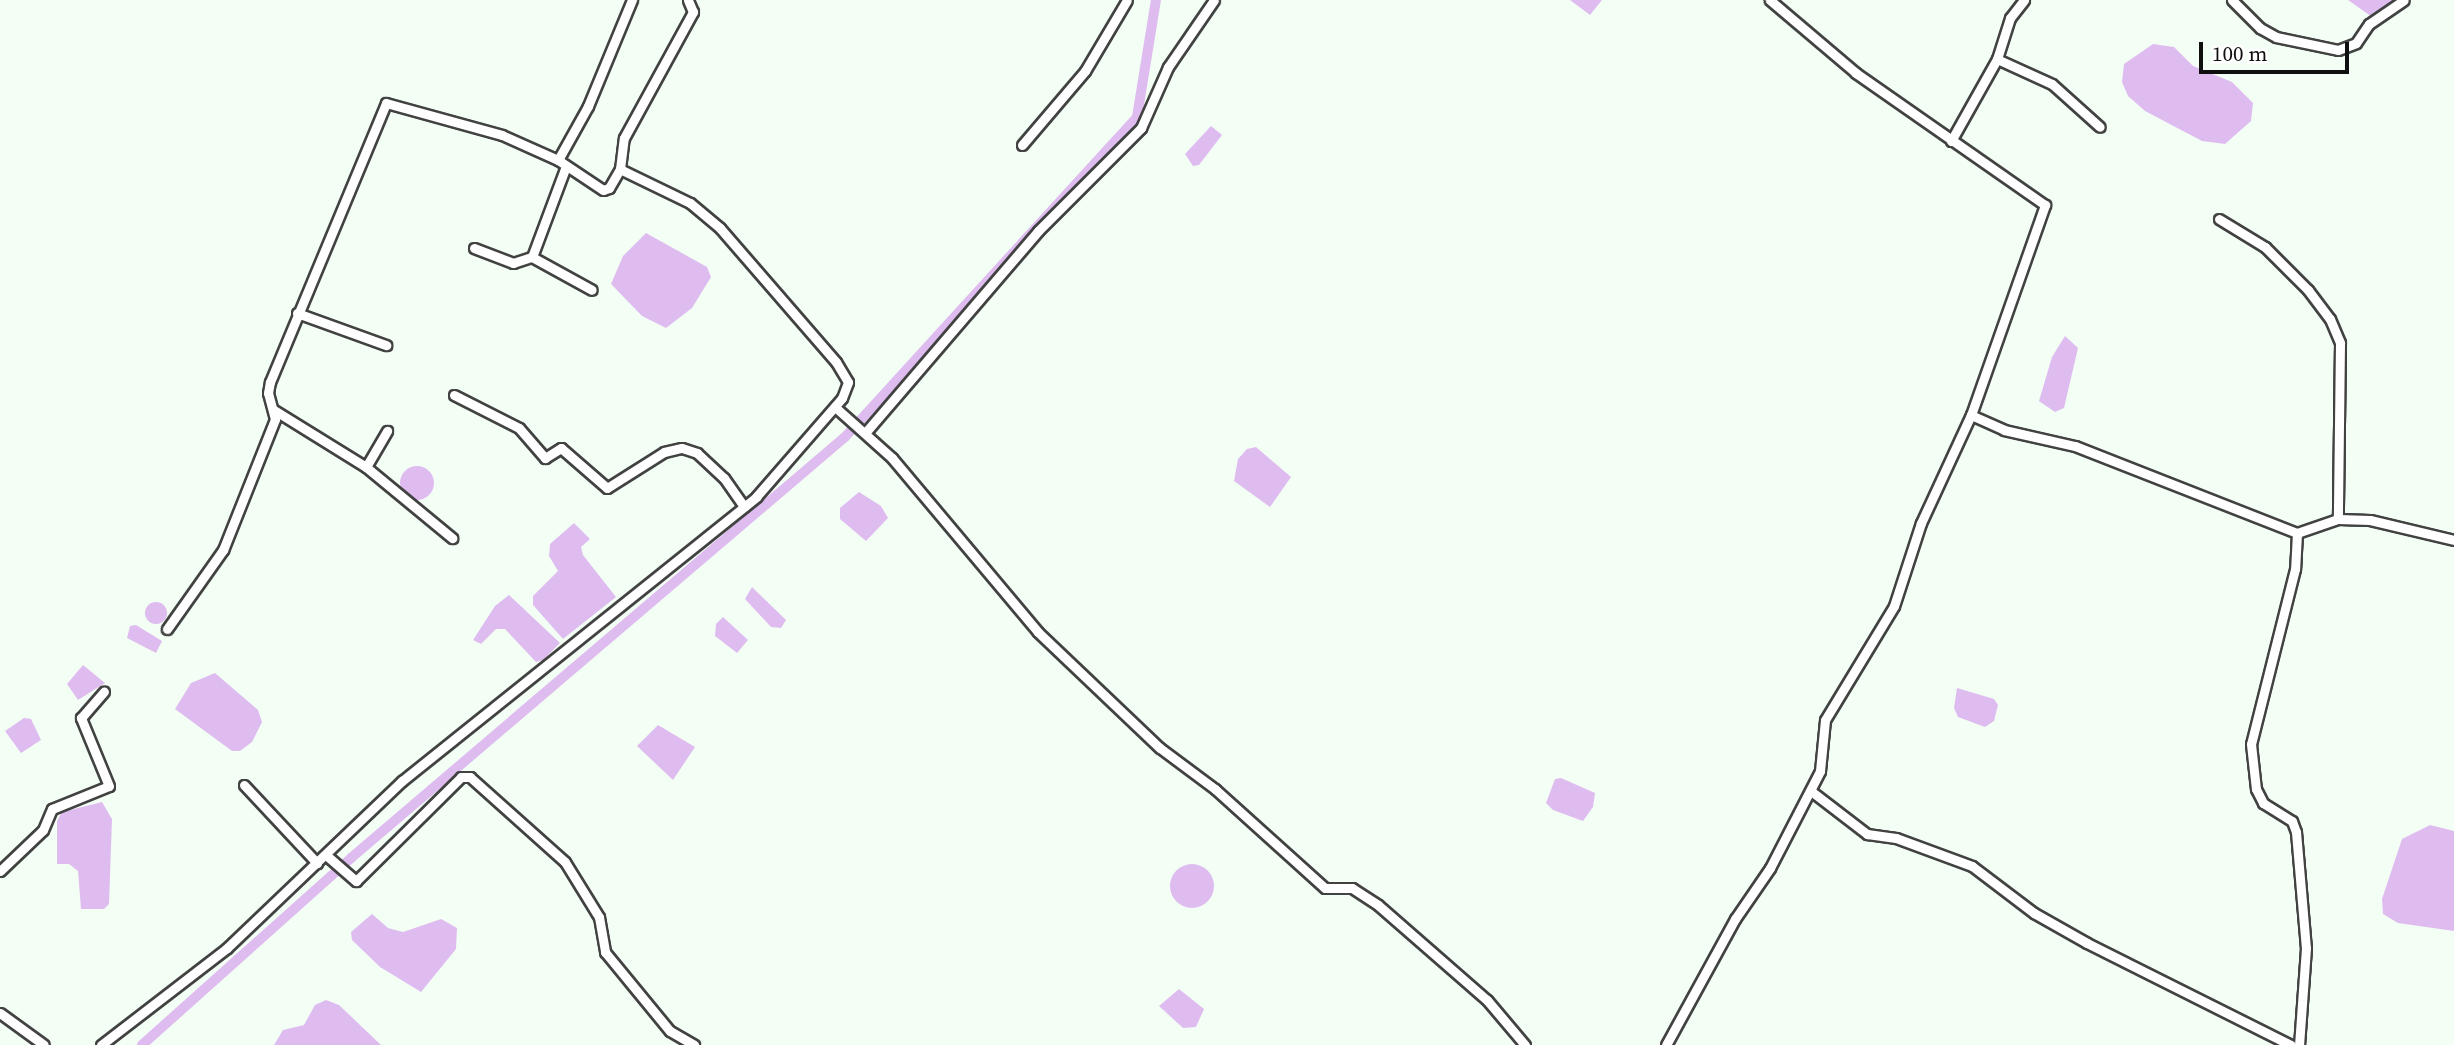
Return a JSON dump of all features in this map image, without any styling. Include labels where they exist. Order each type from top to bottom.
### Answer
[{"type":"street","points":[[532,257],[562,163],[632,0]]},
{"type":"street","points":[[167,629],[223,550],[275,419],[268,393],[297,313],[386,103],[502,135],[562,163],[603,190],[609,188],[620,169],[624,138],[693,12],[688,0]]},
{"type":"street","points":[[1022,145],[1085,71],[1127,0]]},
{"type":"street","points":[[862,430],[1038,231],[1141,128],[1168,67],[1214,0]]},
{"type":"street","points":[[1666,1045],[1811,792],[1820,771],[1825,720],[1894,606],[1921,523],[1971,415],[2045,205],[1856,73],[1770,0]]},
{"type":"street","points":[[1951,141],[1997,59],[2010,19],[2024,0]]},
{"type":"street","points":[[2232,0],[2260,28],[2276,37],[2337,50],[2356,43],[2369,24],[2404,0]]},
{"type":"street","points":[[1997,59],[2052,84],[2101,127]]},
{"type":"street","points":[[101,1045],[227,948],[402,781],[744,507],[835,407],[848,382],[836,362],[720,228],[690,203],[620,169]]},
{"type":"street","points":[[2219,219],[2265,247],[2308,290],[2330,319],[2340,343],[2338,519]]},
{"type":"street","points":[[474,248],[513,263],[532,257],[592,290]]},
{"type":"street","points":[[297,313],[386,345]]},
{"type":"street","points":[[454,395],[519,428],[545,458],[561,448],[607,488],[664,452],[682,448],[696,453],[724,478],[744,507]]},
{"type":"street","points":[[835,407],[862,430],[1038,632],[1095,688],[1325,888],[1357,890],[1395,920],[1487,1000],[1525,1045]]},
{"type":"street","points":[[274,410],[366,467],[452,538]]},
{"type":"street","points":[[1971,415],[2004,430],[2074,446],[2297,533],[2338,519],[2370,520],[2454,540]]},
{"type":"street","points":[[366,467],[387,431]]},
{"type":"street","points":[[2297,533],[2295,569],[2251,744],[2256,789],[2263,803],[2292,821],[2296,832],[2306,948],[2298,1045]]},
{"type":"street","points":[[0,871],[43,830],[52,809],[109,786],[81,718],[104,692]]},
{"type":"street","points":[[326,855],[356,881],[461,777],[470,777],[565,862],[599,917],[605,952],[670,1031],[694,1045]]},
{"type":"street","points":[[244,785],[317,863]]},
{"type":"street","points":[[1811,792],[1867,834],[1896,838],[1972,866],[2034,913],[2291,1045]]},
{"type":"street","points":[[0,1013],[44,1045]]},
{"type":"shaded area","points":[[1570,0],[1602,0],[1590,15]]},
{"type":"shaded area","points":[[2348,0],[2394,0],[2372,17]]},
{"type":"shaded area","points":[[2153,44],[2174,47],[2193,66],[2232,82],[2253,103],[2251,121],[2225,144],[2202,141],[2145,111],[2128,96],[2122,82],[2124,64]]},
{"type":"shaded area","points":[[1211,126],[1222,135],[1199,165],[1193,166],[1185,154]]},
{"type":"shaded area","points":[[646,233],[707,267],[711,277],[692,308],[666,328],[642,316],[611,284],[623,256]]},
{"type":"shaded area","points":[[2065,336],[2078,348],[2064,408],[2055,412],[2039,401],[2052,357]]},
{"type":"shaded area","points":[[1256,447],[1291,477],[1270,507],[1234,481],[1238,459],[1247,449]]},
{"type":"shaded area","points":[[417,466],[429,471],[434,483],[429,495],[417,500],[405,495],[400,483],[405,471]]},
{"type":"shaded area","points":[[859,492],[881,506],[888,518],[866,541],[840,519],[840,508]]},
{"type":"shaded area","points":[[574,523],[590,539],[581,547],[583,555],[616,597],[563,639],[533,605],[533,596],[558,571],[549,556],[550,544]]},
{"type":"shaded area","points":[[752,587],[786,620],[781,628],[771,627],[745,599]]},
{"type":"shaded area","points":[[509,595],[560,643],[543,660],[536,662],[505,629],[496,629],[481,644],[473,640],[495,606]]},
{"type":"shaded area","points":[[156,602],[164,605],[167,613],[164,621],[156,624],[148,621],[145,613],[148,605]]},
{"type":"shaded area","points":[[723,617],[748,640],[737,653],[715,636],[716,624]]},
{"type":"shaded area","points":[[136,625],[162,641],[156,653],[127,638],[130,626]]},
{"type":"shaded area","points":[[83,665],[105,683],[78,700],[67,684]]},
{"type":"shaded area","points":[[215,673],[258,710],[262,722],[252,742],[240,751],[232,751],[175,709],[191,683]]},
{"type":"shaded area","points":[[1957,688],[1994,699],[1998,705],[1994,721],[1985,727],[1958,717],[1954,708]]},
{"type":"shaded area","points":[[24,718],[31,719],[41,740],[21,753],[5,731]]},
{"type":"shaded area","points":[[658,725],[695,747],[673,780],[637,746]]},
{"type":"shaded area","points":[[1561,778],[1595,793],[1593,807],[1583,821],[1553,810],[1546,803],[1555,779]]},
{"type":"shaded area","points":[[102,802],[112,819],[109,904],[104,909],[81,909],[78,871],[69,864],[57,864],[57,821],[62,812]]},
{"type":"shaded area","points":[[2430,825],[2454,831],[2454,931],[2398,923],[2383,914],[2382,899],[2402,839]]},
{"type":"shaded area","points":[[1192,864],[1207,871],[1214,886],[1207,901],[1192,908],[1177,901],[1170,886],[1177,871]]},
{"type":"shaded area","points":[[372,914],[388,928],[403,932],[441,919],[457,928],[456,949],[421,992],[380,967],[352,940],[351,932]]},
{"type":"shaded area","points":[[1179,989],[1204,1009],[1196,1027],[1183,1028],[1159,1006]]},
{"type":"shaded area","points":[[326,1000],[339,1005],[381,1045],[274,1045],[283,1030],[304,1025],[315,1005]]},
{"type":"waterway","points":[[142,1045],[351,858],[845,437],[1137,117],[1156,0]]}]
